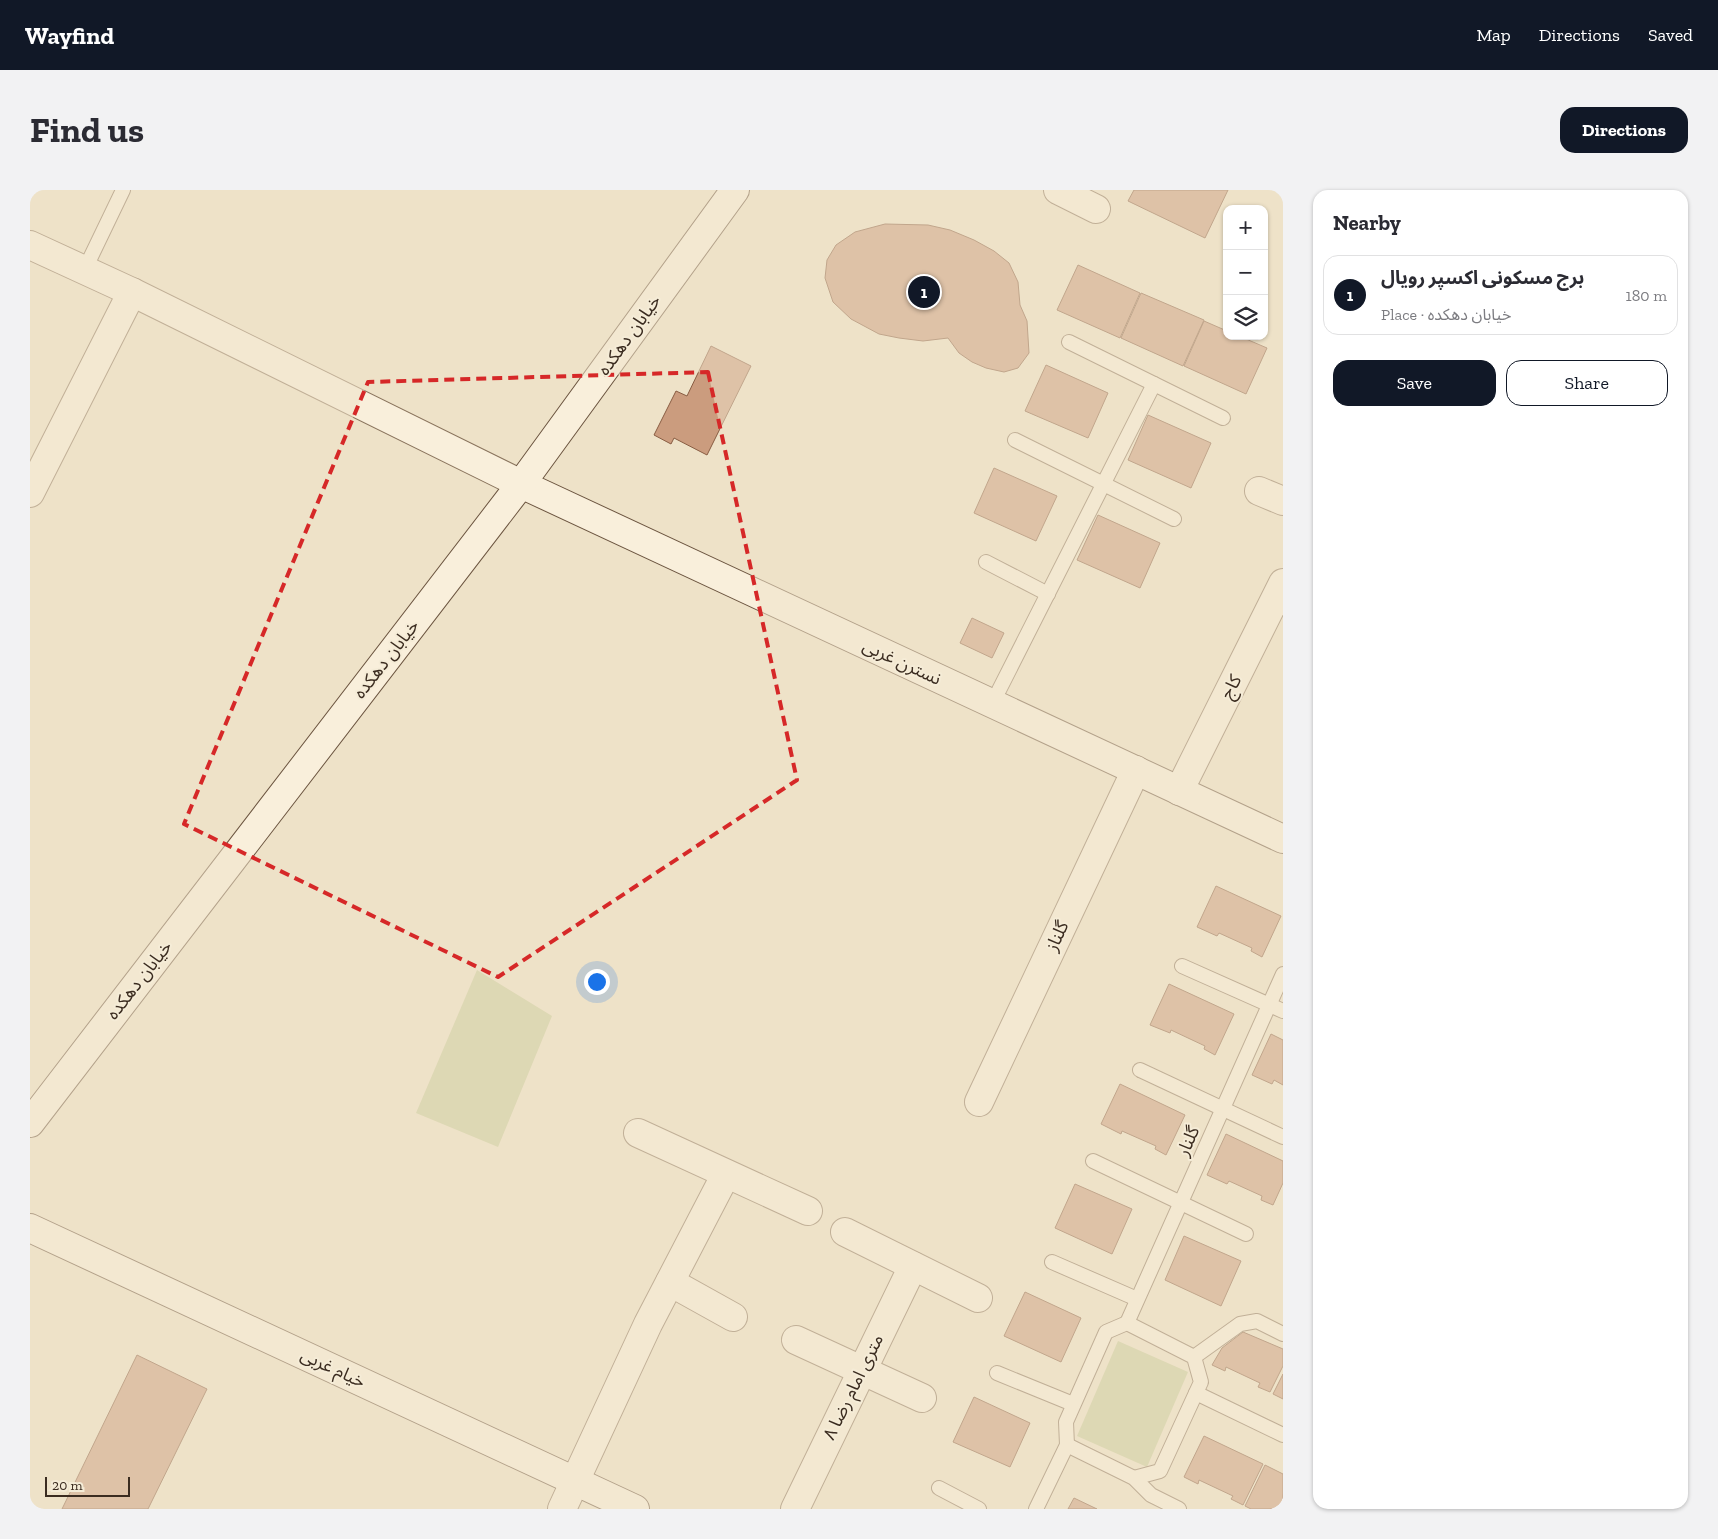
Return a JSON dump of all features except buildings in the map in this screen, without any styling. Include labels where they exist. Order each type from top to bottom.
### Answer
[{"type":"street","name":"خیابان دهکده","points":[[30,1123],[521,484],[735,190]]},
{"type":"street","points":[[1058,190],[1096,209]]},
{"type":"street","name":"نسترن غربی","points":[[30,244],[85,269],[521,484],[1283,839]]},
{"type":"street","points":[[30,493],[132,292]]},
{"type":"street","name":"کاج","points":[[1179,791],[1283,583]]},
{"type":"street","name":"گلناز","points":[[979,1102],[1136,770]]},
{"type":"street","points":[[638,1133],[808,1211]]},
{"type":"street","points":[[562,1509],[648,1324],[726,1174]]},
{"type":"street","name":"خیام غربی","points":[[30,1228],[635,1509]]},
{"type":"street","points":[[845,1232],[978,1298]]},
{"type":"street","name":"۸ متری امام رضا","points":[[794,1509],[913,1266]]},
{"type":"street","points":[[670,1282],[733,1317]]},
{"type":"street","points":[[796,1340],[922,1398]]},
{"type":"lane","points":[[85,269],[123,190]]},
{"type":"lane","points":[[1069,342],[1223,418]]},
{"type":"lane","points":[[992,704],[1154,384]]},
{"type":"lane","points":[[1015,440],[1174,519]]},
{"type":"lane","points":[[986,562],[1048,594]]},
{"type":"lane","points":[[1182,966],[1283,1011]]},
{"type":"lane","name":"گلنار","points":[[1127,1323],[1283,974]]},
{"type":"lane","points":[[1140,1070],[1283,1137]]},
{"type":"lane","points":[[1093,1161],[1246,1234]]},
{"type":"lane","points":[[1052,1262],[1137,1299]]},
{"type":"lane","points":[[1194,1357],[1240,1324],[1257,1322],[1283,1334]]},
{"type":"lane","points":[[1036,1509],[1067,1445],[1066,1422],[1106,1332],[1127,1323],[1194,1357],[1201,1382],[1160,1471],[1134,1478]]},
{"type":"lane","points":[[997,1373],[1073,1404]]},
{"type":"lane","points":[[1196,1393],[1283,1435]]},
{"type":"lane","points":[[1067,1445],[1134,1478],[1151,1495],[1179,1509]]},
{"type":"lane","points":[[938,1488],[979,1509]]},
{"type":"highlighted area","points":[[708,372],[797,780],[498,977],[184,824],[368,382]]},
{"type":"green space","points":[[477,970],[552,1016],[498,1147],[416,1113]]},
{"type":"green space","points":[[1118,1341],[1188,1372],[1147,1467],[1077,1436]]},
{"type":"place","name":"برج مسکونی اکسپر رویال","points":[[924,292]]}]
